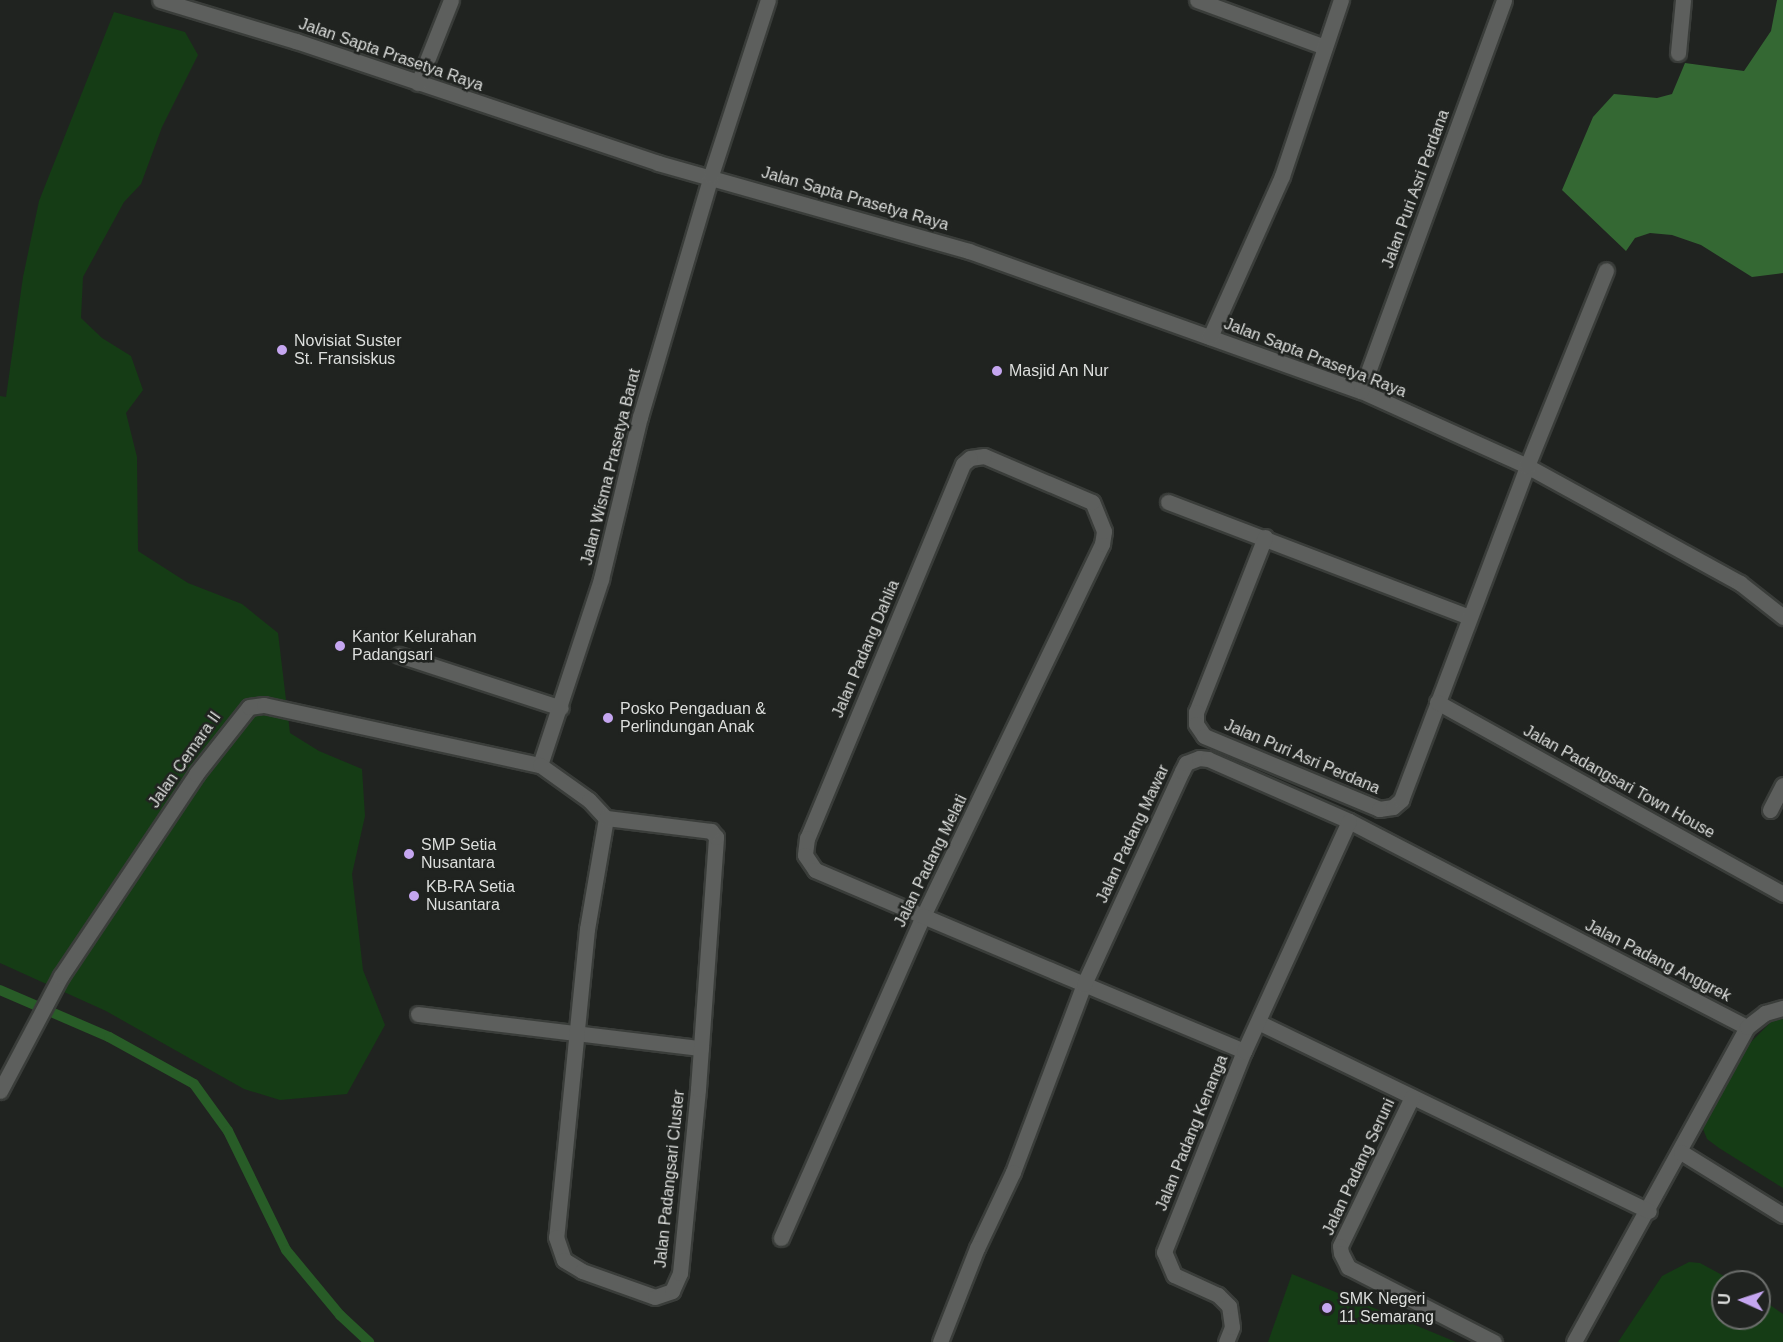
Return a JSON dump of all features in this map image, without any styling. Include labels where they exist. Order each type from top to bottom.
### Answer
[{"type":"street","name":"Jalan Sapta Prasetya Raya","points":[[160,0],[658,163],[711,175],[969,251],[1360,391],[1527,466]]},
{"type":"street","points":[[418,83],[451,0]]},
{"type":"street","name":"Jalan Wisma Prasetya Barat","points":[[540,765],[561,708],[601,579],[640,417],[711,175],[768,0]]},
{"type":"street","points":[[1197,0],[1325,47]]},
{"type":"street","points":[[1210,337],[1282,176],[1341,0]]},
{"type":"street","name":"Jalan Puri Asri Perdana","points":[[1360,391],[1504,0]]},
{"type":"street","points":[[1678,53],[1683,0]]},
{"type":"street","name":"Jalan Puri Asri Perdana","points":[[1265,537],[1196,712],[1196,724],[1204,736],[1379,809],[1387,809],[1401,800],[1527,466],[1606,270]]},
{"type":"street","name":"Jalan Padang Dahlia","points":[[923,916],[815,870],[805,855],[807,838],[963,464],[970,458],[984,456],[1092,502]]},
{"type":"street","points":[[1527,466],[1740,583],[1783,617]]},
{"type":"street","points":[[1168,501],[1469,617]]},
{"type":"street","name":"Jalan Padang Melati","points":[[781,1238],[923,916],[1097,558],[1104,531],[1092,502]]},
{"type":"street","points":[[399,655],[561,708]]},
{"type":"street","name":"Jalan Padangsari Town House","points":[[1437,702],[1783,894]]},
{"type":"street","name":"Jalan Cemara II","points":[[0,1091],[50,997],[116,891],[196,774],[249,707],[286,709],[540,765]]},
{"type":"street","name":"Jalan Padang Mawar","points":[[940,1342],[977,1248],[1013,1172],[1084,984],[1186,763],[1208,759],[1349,821]]},
{"type":"street","points":[[540,765],[590,800],[606,818]]},
{"type":"street","points":[[1770,810],[1783,786]]},
{"type":"street","name":"Jalan Padangsari Cluster","points":[[606,818],[711,831],[716,837],[701,1048],[680,1273],[672,1291],[655,1297],[582,1271],[564,1260],[556,1237],[587,929],[606,818]]},
{"type":"street","points":[[1244,1051],[1349,821]]},
{"type":"street","name":"Jalan Padang Anggrek","points":[[1349,821],[1747,1027]]},
{"type":"street","points":[[923,916],[1084,984]]},
{"type":"street","name":"Jalan Padang Kenanga","points":[[1084,984],[1244,1051],[1164,1252],[1174,1275],[1224,1300],[1232,1316],[1232,1327],[1226,1342]]},
{"type":"street","points":[[1574,1342],[1649,1211],[1747,1027],[1765,1013],[1783,1008]]},
{"type":"street","points":[[418,1014],[701,1048]]},
{"type":"street","name":"Jalan Padang Seruni","points":[[1258,1022],[1649,1211]]},
{"type":"street","name":"Jalan Padang Seruni","points":[[1412,1096],[1340,1246],[1341,1253],[1348,1267],[1494,1342]]},
{"type":"street","points":[[1681,1152],[1783,1215]]},
{"type":"green space","points":[[1777,0],[1783,0],[1783,273],[1752,277],[1701,245],[1672,235],[1650,233],[1635,238],[1626,251],[1562,190],[1593,117],[1614,94],[1657,98],[1672,94],[1685,63],[1744,71],[1771,31]]},
{"type":"green space","points":[[114,12],[185,32],[198,55],[162,127],[141,184],[124,202],[83,277],[81,318],[102,338],[131,356],[143,390],[126,413],[137,457],[138,551],[188,583],[242,604],[278,633],[290,733],[319,751],[362,769],[365,816],[352,874],[363,970],[385,1025],[347,1094],[280,1100],[244,1089],[106,1011],[0,963],[0,396],[6,397],[23,277],[39,201]]},
{"type":"green space","points":[[1777,1016],[1783,1016],[1783,1188],[1719,1148],[1707,1139],[1703,1129],[1739,1054]]},
{"type":"green space","points":[[1689,1262],[1700,1263],[1713,1270],[1711,1270],[1711,1330],[1771,1330],[1771,1306],[1783,1314],[1783,1342],[1618,1342],[1662,1276]]},
{"type":"green space","name":"SMK Negeri 11 Semarang","points":[[1292,1274],[1456,1342],[1268,1342]]},
{"type":"waterway","points":[[0,990],[109,1037],[194,1084],[228,1131],[286,1250],[340,1315],[369,1342]]},
{"type":"place","name":"Novisiat Suster St. Fransiskus","points":[[282,350]]},
{"type":"place","name":"Masjid An Nur","points":[[997,371]]},
{"type":"place","name":"Kantor Kelurahan Padangsari","points":[[340,646]]},
{"type":"place","name":"Posko Pengaduan & Perlindungan Anak","points":[[608,718]]},
{"type":"place","name":"SMP Setia Nusantara","points":[[409,854]]},
{"type":"place","name":"KB-RA Setia Nusantara","points":[[414,896]]},
{"type":"place","name":"SMK Negeri 11 Semarang","points":[[1327,1308]]}]
